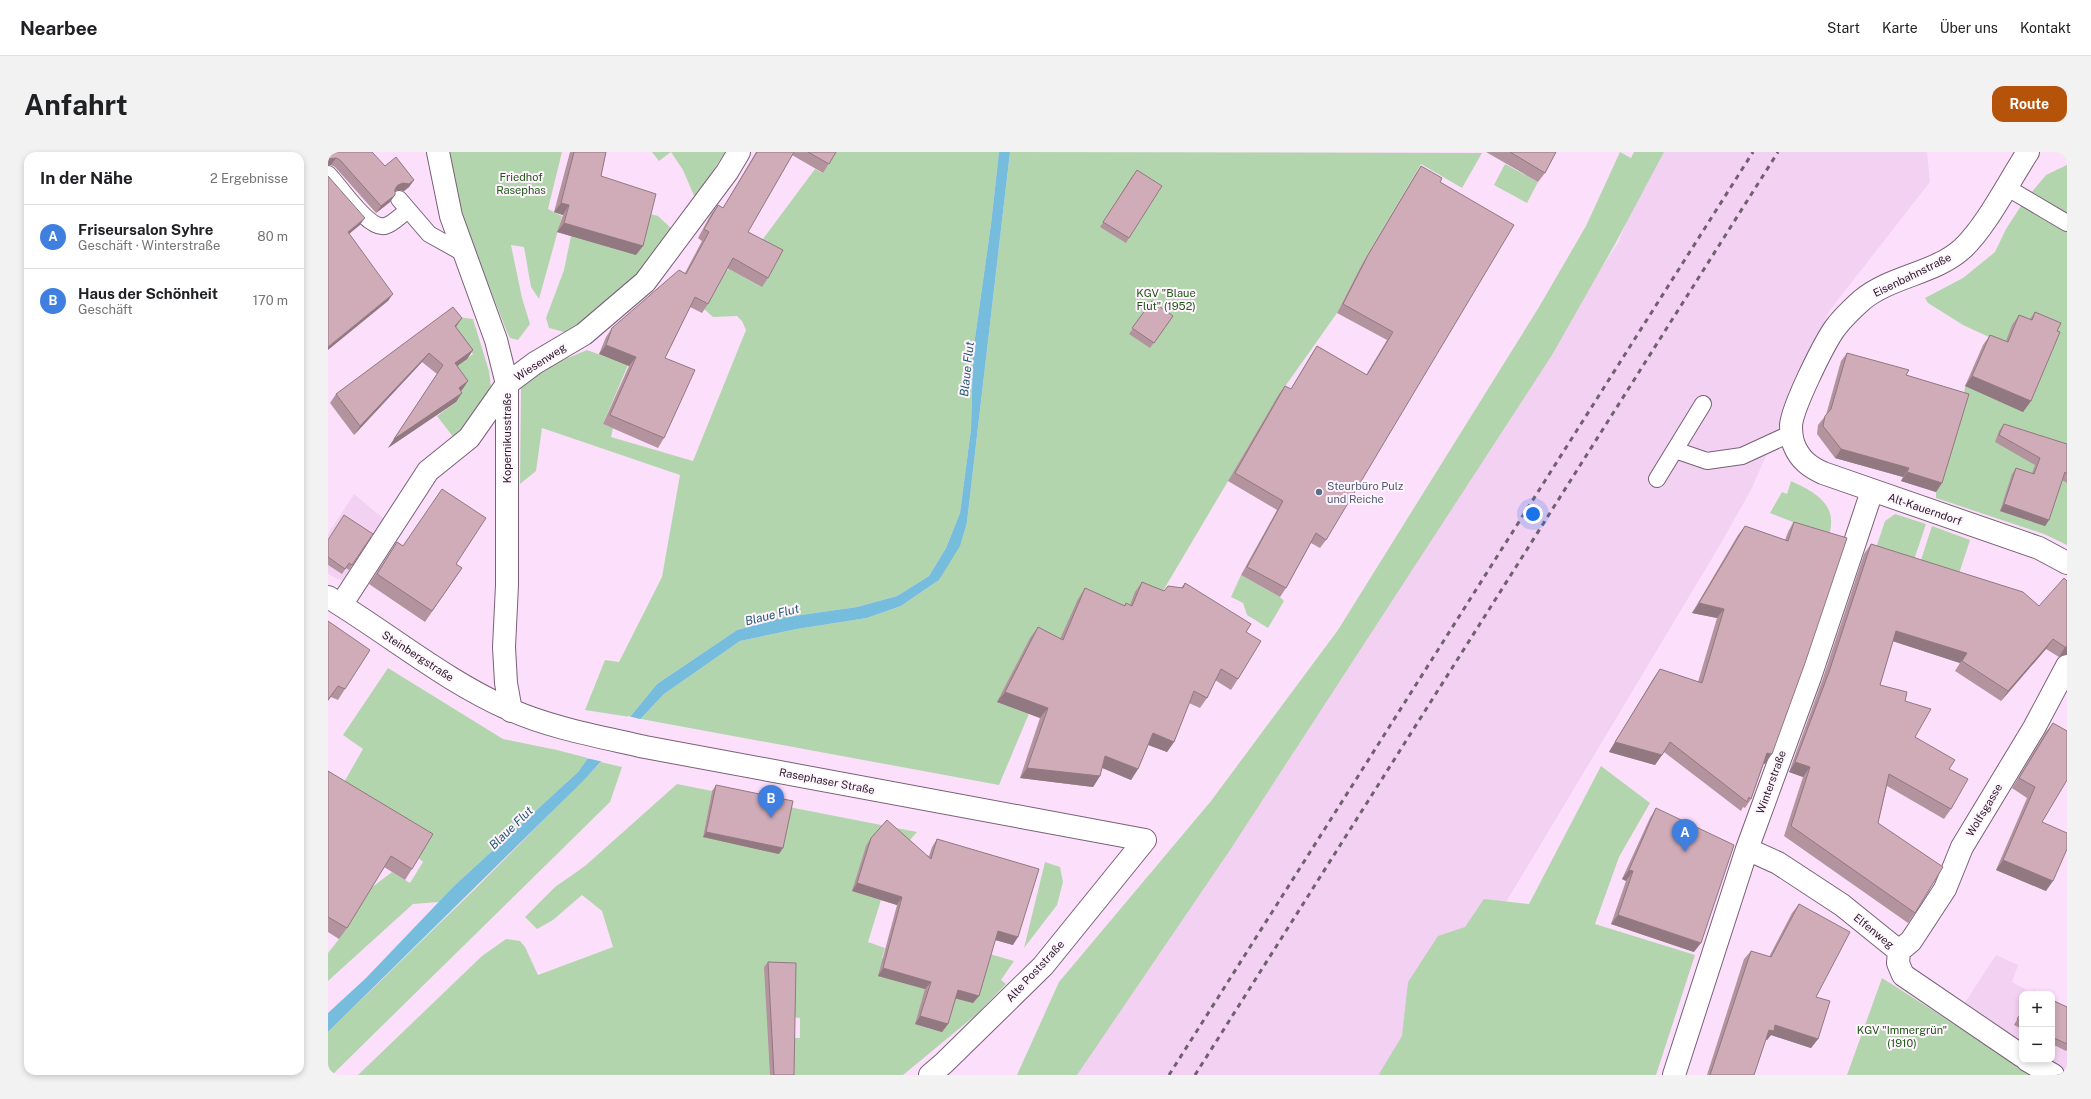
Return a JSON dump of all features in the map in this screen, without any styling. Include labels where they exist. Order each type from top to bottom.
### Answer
[{"type":"street","name":"Kopernikusstraße","points":[[438,152],[452,216],[496,340],[507,384],[507,585],[504,647],[506,684],[511,711]]},
{"type":"street","name":"Wiesenweg","points":[[335,601],[428,471],[469,438],[507,384],[535,363],[584,334],[645,282],[727,172],[739,152]]},
{"type":"street","name":"Eisenbahnstraße","points":[[1793,439],[1791,425],[1796,405],[1833,330],[1863,299],[1890,283],[1936,265],[1960,251],[1974,238],[2028,152]]},
{"type":"street","name":"Alt-Kauerndorf","points":[[1793,439],[1800,458],[1808,466],[1823,474],[2039,548],[2067,563]]},
{"type":"street","name":"Winterstraße","points":[[1674,1075],[1747,849],[1810,677],[1872,491]]},
{"type":"street","name":"Steinbergstraße","points":[[335,601],[468,688],[511,711]]},
{"type":"street","name":"Wolfsgasse","points":[[1899,951],[1911,941],[1946,889],[1962,847],[2034,728],[2067,666]]},
{"type":"street","name":"Rasephaser Straße","points":[[511,711],[572,730],[645,747],[1145,840]]},
{"type":"street","name":"Alte Poststraße","points":[[930,1075],[1043,966],[1145,840]]},
{"type":"street","name":"Elfenweg","points":[[1747,849],[1778,863],[1842,905],[1899,951],[1898,963],[1903,975],[2019,1054]]},
{"type":"street","points":[[2032,1063],[2052,1075]]},
{"type":"lane","points":[[328,174],[368,221],[380,227],[387,226],[404,205],[429,234],[465,254]]},
{"type":"lane","points":[[2006,187],[2067,223]]},
{"type":"lane","points":[[1658,479],[1702,404]]},
{"type":"lane","points":[[1675,450],[1707,461],[1742,456],[1793,439]]},
{"type":"shaded area","points":[[1655,152],[1927,152],[1930,182],[1830,310],[1751,490],[1717,550],[1469,964],[1406,1075],[1076,1075],[1244,809],[1618,243]]},
{"type":"shaded area","points":[[354,494],[384,519],[342,581],[328,574],[328,534]]},
{"type":"shaded area","points":[[1996,955],[2018,965],[2012,982],[2028,991],[2019,991],[2019,1045],[1962,1007]]},
{"type":"shaded area","points":[[2055,1006],[2067,1012],[2067,1075],[2047,1063],[2055,1063]]},
{"type":"green space","name":"Friedhof Rasephas","points":[[450,152],[562,152],[548,209],[562,216],[539,299],[531,287],[524,247],[511,245],[522,298],[530,324],[518,340],[510,338],[507,332],[462,218]]},
{"type":"green space","points":[[652,152],[671,152],[659,161]]},
{"type":"green space","points":[[671,152],[725,152],[695,198],[683,170]]},
{"type":"green space","points":[[835,152],[999,152],[991,224],[973,352],[971,429],[960,513],[946,548],[929,576],[897,596],[857,607],[780,618],[737,630],[657,684],[630,717],[585,710],[605,660],[619,662],[662,577],[680,475],[542,428],[536,471],[520,484],[521,387],[529,374],[587,350],[628,365],[603,424],[613,428],[611,437],[693,461],[746,330],[742,321],[737,316],[713,317],[704,309],[724,272],[729,269],[762,287],[760,243],[815,169],[822,173]]},
{"type":"green space","name":"KGV \"Blaue Flut\" (1952)","points":[[1010,152],[1482,153],[1462,188],[1421,164],[1362,264],[1337,313],[1279,395],[1157,601],[1125,617],[1059,642],[999,785],[641,719],[664,694],[740,641],[797,629],[867,618],[901,606],[939,580],[967,522]]},
{"type":"green space","points":[[1620,152],[1631,158],[1634,152],[1664,152],[1615,244],[1552,355],[1230,850],[1077,1075],[1017,1075],[1059,982],[1211,801],[1338,630],[1539,307],[1586,226]]},
{"type":"green space","points":[[1505,164],[1538,182],[1527,203],[1494,185]]},
{"type":"green space","points":[[2067,165],[2067,215],[2031,193],[2046,175]]},
{"type":"green space","points":[[2021,206],[2067,232],[2067,545],[2044,534],[1936,498],[1936,492],[1963,403],[1965,386],[2023,411],[2004,344],[1963,325],[1928,303],[1925,298],[1963,278],[1995,252],[2006,229]]},
{"type":"green space","points":[[647,213],[658,216],[673,230],[639,273],[578,324],[564,332],[549,328],[546,318],[564,270],[571,236]]},
{"type":"green space","points":[[457,317],[473,319],[489,371],[491,387],[454,438],[437,416],[456,402],[449,372],[473,354],[449,321]]},
{"type":"green space","points":[[1791,481],[1818,496],[1828,508],[1831,516],[1831,524],[1826,545],[1788,532],[1793,522],[1770,513],[1782,492],[1787,494]]},
{"type":"green space","points":[[1895,514],[1926,524],[1911,569],[1873,557],[1885,521]]},
{"type":"green space","points":[[1932,526],[1970,540],[1956,583],[1920,563]]},
{"type":"green space","points":[[1241,575],[1280,597],[1284,601],[1268,628],[1247,615],[1243,603],[1231,597]]},
{"type":"green space","points":[[388,668],[503,739],[588,758],[578,772],[454,886],[439,902],[413,904],[328,981],[328,953],[339,939],[371,888],[392,872],[410,883],[423,862],[339,791],[363,749],[343,735]]},
{"type":"green space","points":[[601,762],[622,767],[610,802],[332,1075],[328,1075],[328,1032],[477,887]]},
{"type":"green space","points":[[1601,766],[1650,803],[1619,857],[1595,924],[1695,955],[1656,1075],[1379,1074],[1402,1036],[1408,982],[1438,936],[1465,927],[1484,899],[1529,904]]},
{"type":"green space","points":[[677,784],[712,791],[703,837],[789,807],[917,832],[894,858],[852,891],[881,900],[868,942],[885,948],[882,958],[889,960],[926,990],[915,1024],[952,1000],[957,999],[973,1003],[931,937],[1014,961],[1001,980],[1006,984],[977,1014],[903,1075],[358,1075],[482,956],[506,939],[520,941],[525,947],[538,975],[613,947],[602,911],[582,895],[553,920],[537,929],[525,917],[555,887],[585,866]],"holes":[[[792,1017],[800,1018],[800,1038],[768,1038]]]},
{"type":"green space","points":[[1045,862],[1060,867],[1063,882],[1057,905],[1024,948]]},
{"type":"green space","name":"KGV \"Immergrün\" (1910)","points":[[1882,978],[2035,1075],[1847,1075]]},
{"type":"water","points":[[999,152],[1010,152],[967,522],[960,546],[939,580],[901,606],[867,618],[797,629],[740,641],[664,694],[582,782],[328,1032],[328,1013],[366,978],[454,886],[578,772],[588,758],[630,717],[657,684],[737,630],[780,618],[857,607],[897,596],[929,576],[946,548],[960,513],[971,429],[973,352],[991,224]]},
{"type":"pier","points":[[628,716],[644,720],[604,762],[586,758]]},
{"type":"building","points":[[328,152],[372,152],[385,166],[396,157],[414,180],[409,184],[403,183],[398,185],[395,189],[395,195],[381,206],[340,160],[336,158],[328,159]]},
{"type":"building","points":[[574,152],[606,152],[601,176],[656,194],[643,246],[564,223],[569,205],[561,203]]},
{"type":"building","points":[[757,152],[794,152],[748,232],[783,250],[768,278],[733,258],[708,304],[695,297],[665,358],[695,370],[664,438],[610,415],[636,357],[606,345],[612,328],[679,270],[686,274],[709,232],[704,229],[718,205],[723,208]]},
{"type":"building","points":[[808,152],[836,152],[829,164]]},
{"type":"building","points":[[1510,152],[1556,152],[1545,173]]},
{"type":"building","points":[[1421,166],[1442,178],[1440,182],[1514,225],[1326,540],[1316,533],[1286,588],[1247,567],[1283,501],[1235,473],[1285,386],[1291,389],[1317,346],[1367,375],[1393,332],[1343,304],[1368,255]]},
{"type":"building","points":[[1137,170],[1162,186],[1129,238],[1103,222]]},
{"type":"building","points":[[328,176],[365,218],[348,232],[393,294],[328,347]]},
{"type":"building","points":[[1152,301],[1173,316],[1154,343],[1132,328]]},
{"type":"building","points":[[453,307],[462,318],[455,326],[473,350],[455,363],[468,381],[459,388],[462,393],[394,439],[443,365],[429,353],[360,426],[336,394]]},
{"type":"building","points":[[2035,312],[2061,323],[2057,331],[2060,332],[2031,401],[1972,376],[1990,335],[2008,342],[2019,315],[2032,320]]},
{"type":"building","points":[[1847,353],[1909,370],[1906,375],[1969,394],[1942,483],[1907,472],[1909,468],[1841,449],[1823,426],[1825,416],[1831,409]]},
{"type":"building","points":[[2004,424],[2067,444],[2067,474],[2065,472],[2049,520],[2004,504],[2016,468],[2034,474],[2040,458],[1999,435]]},
{"type":"building","points":[[442,489],[486,518],[456,564],[462,568],[432,611],[377,574],[397,542],[403,546]]},
{"type":"building","points":[[344,515],[373,534],[352,565],[349,563],[345,569],[328,557],[328,540]]},
{"type":"building","points":[[1794,522],[1847,538],[1805,663],[1772,754],[1767,753],[1751,799],[1749,797],[1747,802],[1670,742],[1662,755],[1615,742],[1660,669],[1702,683],[1724,609],[1699,603],[1745,526],[1788,541]]},
{"type":"building","points":[[1871,544],[2023,592],[2039,606],[2064,578],[2067,581],[2067,647],[2053,639],[2008,691],[1962,661],[1967,653],[1896,631],[1880,685],[1907,692],[1905,701],[1931,709],[1915,737],[1955,760],[1949,769],[1968,779],[1951,809],[1889,774],[1878,823],[1943,867],[1915,913],[1791,826],[1810,767],[1795,762],[1829,672]]},
{"type":"building","points":[[1142,582],[1164,591],[1168,586],[1183,588],[1185,583],[1251,624],[1246,632],[1261,641],[1238,679],[1221,669],[1207,698],[1194,691],[1174,742],[1153,733],[1138,769],[1105,756],[1100,776],[1027,768],[1048,708],[1005,692],[1038,627],[1063,640],[1085,588],[1125,606],[1126,603],[1132,606]]},
{"type":"building","points":[[328,621],[370,650],[345,689],[338,686],[328,700]]},
{"type":"building","points":[[2053,723],[2067,731],[2067,780],[2042,822],[2067,833],[2067,849],[2053,881],[2003,860],[2035,787],[2019,778]]},
{"type":"building","points":[[328,771],[433,834],[412,869],[391,856],[347,928],[328,917]]},
{"type":"building","points":[[716,785],[793,801],[783,848],[706,832]]},
{"type":"building","points":[[1656,808],[1734,845],[1701,943],[1618,915],[1633,871],[1629,870]]},
{"type":"building","points":[[887,820],[931,859],[937,839],[1039,869],[1018,937],[998,931],[979,996],[958,990],[948,1024],[920,1016],[931,982],[883,968],[902,897],[857,883],[871,838]]},
{"type":"building","points":[[1799,904],[1850,932],[1816,997],[1830,1001],[1818,1039],[1775,1025],[1774,1031],[1769,1030],[1754,1075],[1710,1075],[1751,951],[1771,957]]},
{"type":"building","points":[[768,962],[796,963],[794,1075],[774,1075]]},
{"type":"building","points":[[2055,1001],[2067,1007],[2067,1044],[2055,1038]]},
{"type":"railway","points":[[1169,1075],[1753,152]]},
{"type":"railway","points":[[1195,1075],[1778,152]]},
{"type":"place","name":"Steurbüro Pulz und Reiche","points":[[1319,492]]},
{"type":"place","name":"Haus der Schönheit","points":[[771,818]]},
{"type":"place","name":"Friseursalon Syhre","points":[[1685,852]]},
{"type":"water label","name":"Blaue Flut","points":[[967,369]]},
{"type":"water label","name":"Blaue Flut","points":[[772,615]]},
{"type":"water label","name":"Blaue Flut","points":[[511,828]]}]
